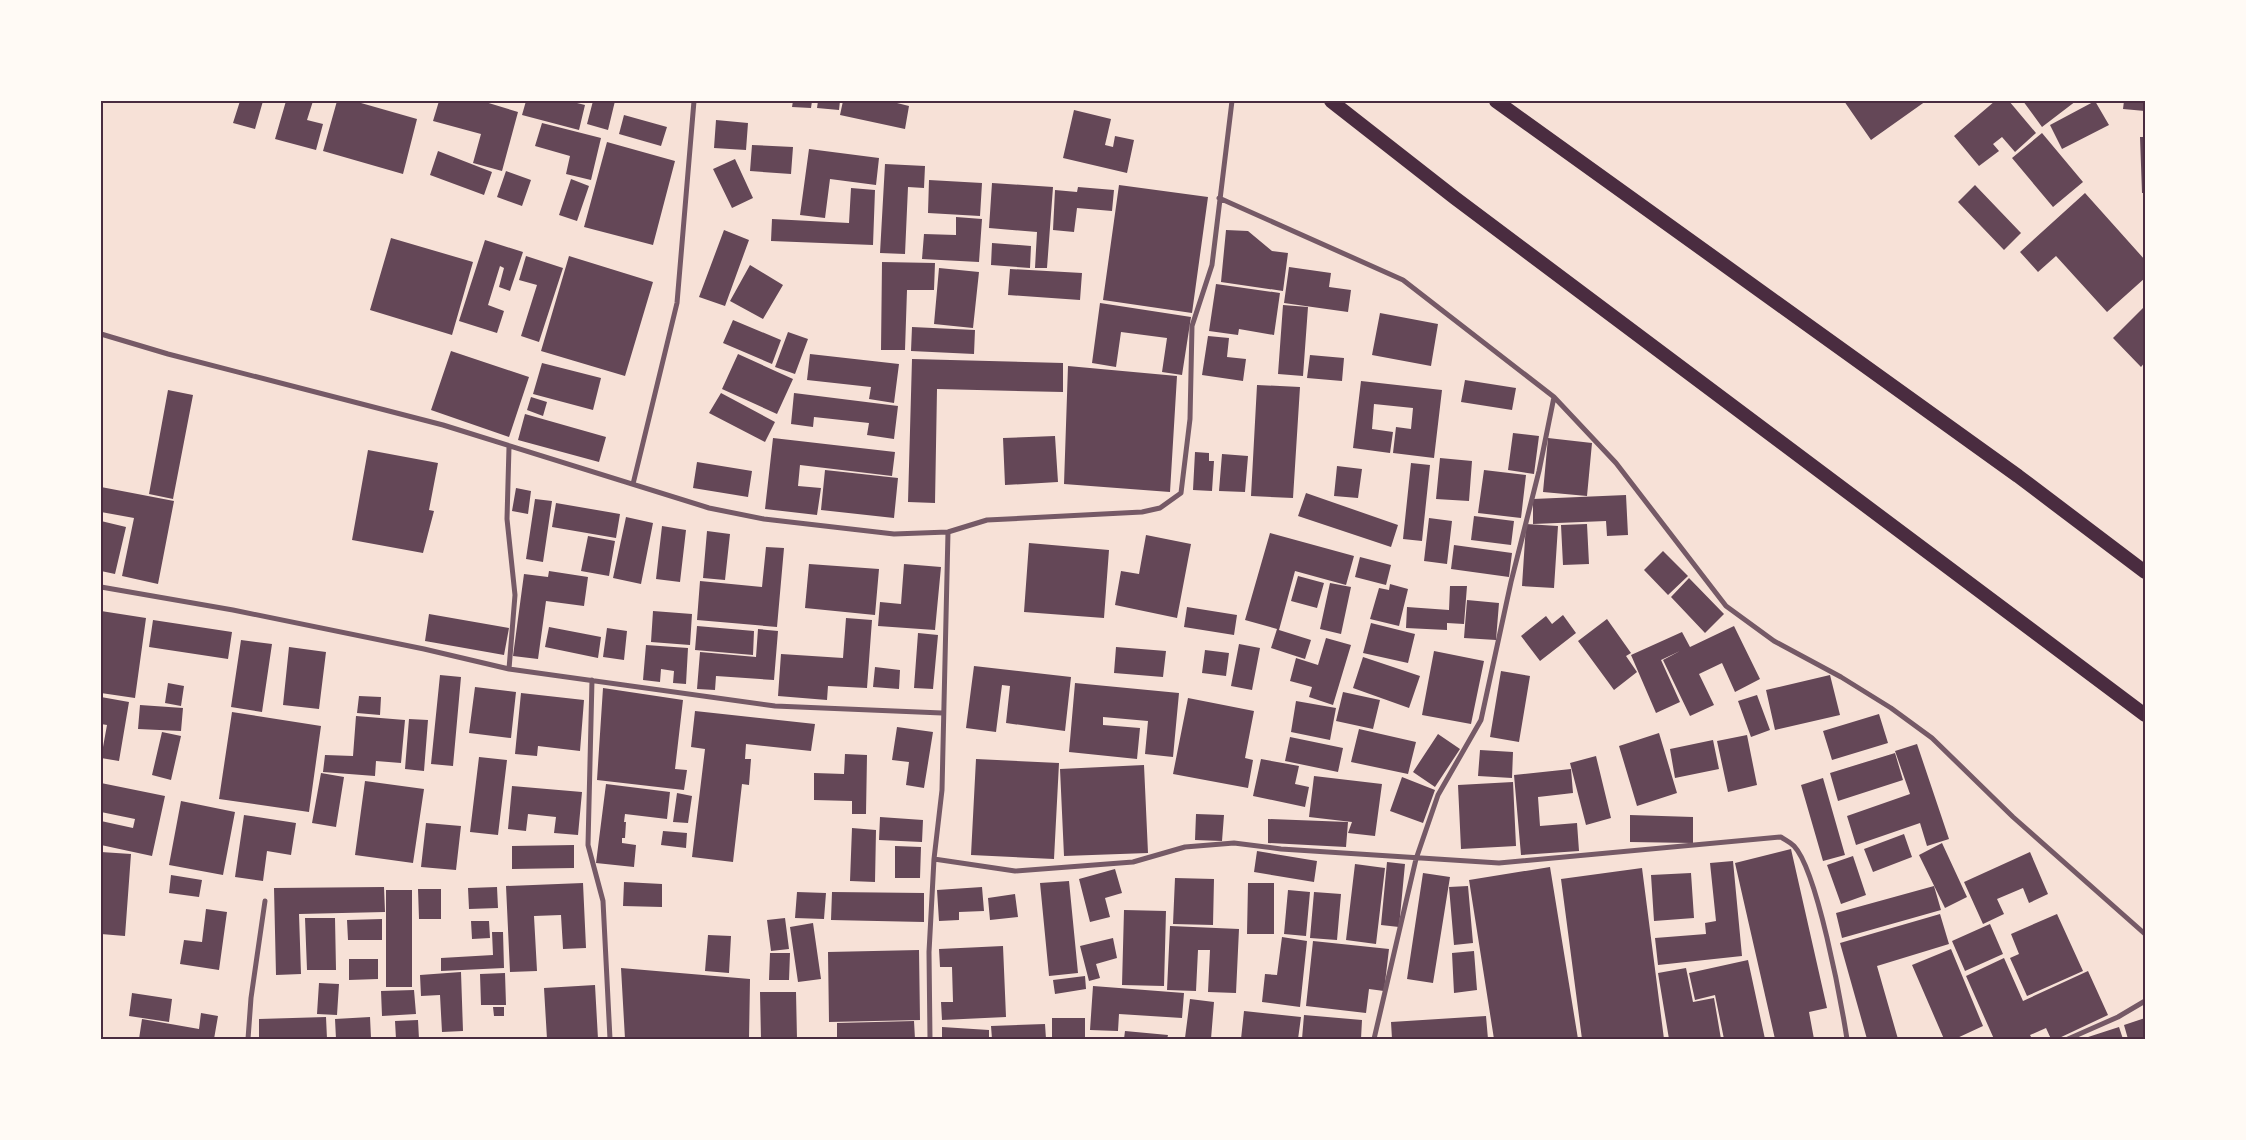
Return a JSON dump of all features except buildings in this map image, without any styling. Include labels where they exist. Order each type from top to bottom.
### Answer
[{"type":"highway","points":[[1331,101],[1455,198],[2145,715]]},
{"type":"highway","points":[[1496,101],[2018,476],[2145,572]]},
{"type":"street","points":[[633,484],[677,303],[694,101]]},
{"type":"street","points":[[101,334],[168,354],[443,426],[709,508],[764,519],[894,534],[948,532],[987,520],[1142,512],[1160,508],[1181,494],[1190,419],[1192,326],[1212,264],[1232,101]]},
{"type":"street","points":[[1219,198],[1403,280],[1554,397],[1616,463],[1726,606],[1774,641],[1841,677],[1891,708],[1932,738],[2013,816],[2145,934]]},
{"type":"street","points":[[1374,1039],[1416,859],[1438,795],[1480,720],[1510,582],[1539,470],[1554,397]]},
{"type":"street","points":[[509,447],[507,519],[515,595],[509,669]]},
{"type":"street","points":[[930,1039],[930,952],[934,859],[942,790],[942,713],[948,532]]},
{"type":"street","points":[[101,587],[252,614],[424,649],[509,669],[775,706],[942,713]]},
{"type":"street","points":[[592,680],[588,845],[603,900],[610,1039]]},
{"type":"street","points":[[934,859],[1015,871],[1133,862],[1185,847],[1234,843],[1282,849],[1498,863],[1781,837],[1794,846],[1807,870],[1818,901],[1846,1039]]},
{"type":"street","points":[[248,1039],[251,998],[265,901]]},
{"type":"street","points":[[2068,1039],[2118,1017],[2145,1001]]}]
